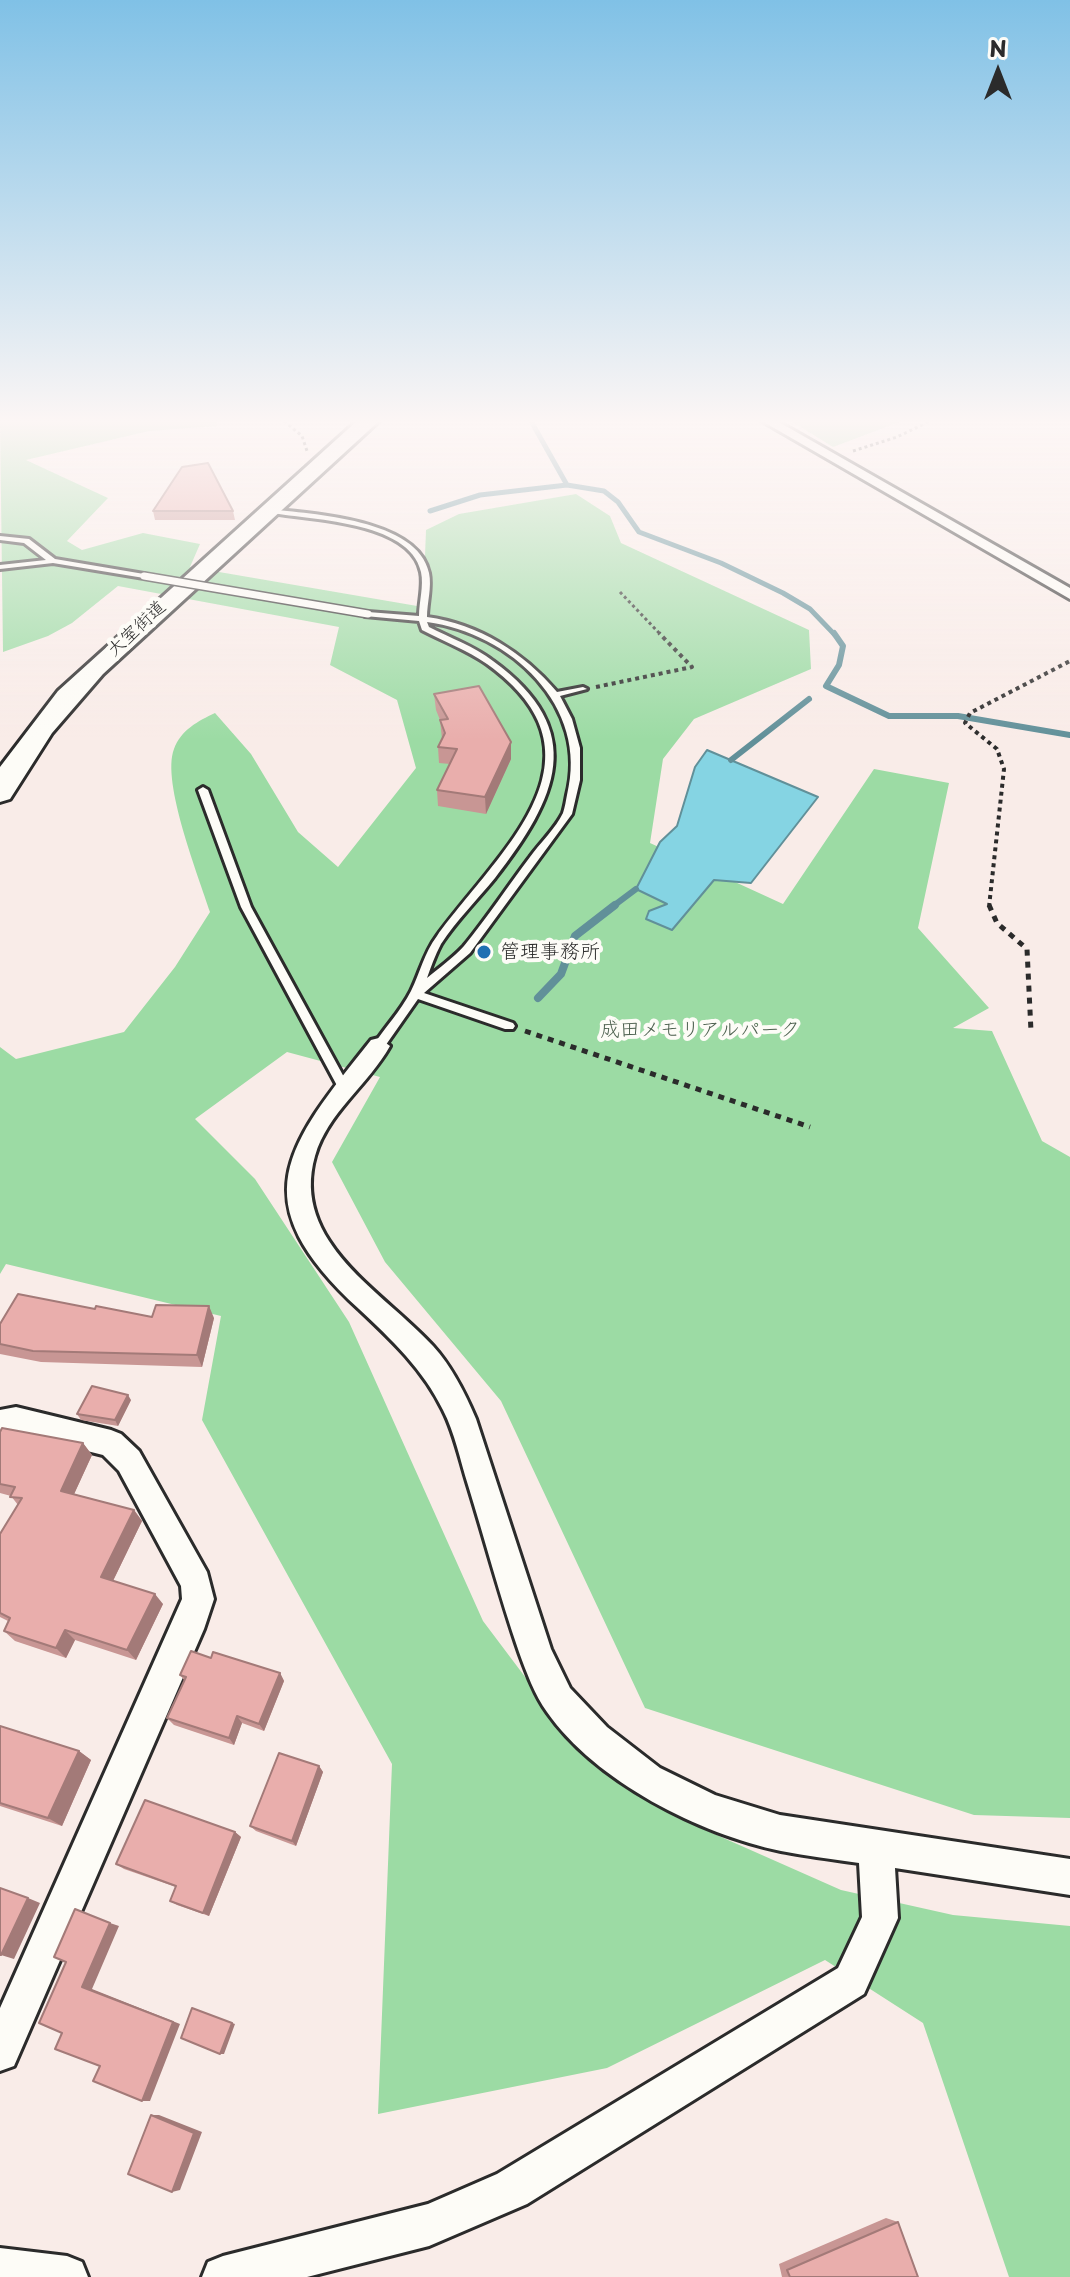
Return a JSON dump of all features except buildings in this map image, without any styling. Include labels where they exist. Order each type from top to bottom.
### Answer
[{"type":"main road","name":"大室街道","points":[[0,793],[29,745],[61,702],[250,527]]},
{"type":"street","points":[[953,527],[1070,594]]},
{"type":"street","points":[[379,1046],[319,1126],[303,1157],[298,1193],[305,1229],[320,1253],[426,1356],[447,1386],[462,1419],[536,1654],[558,1700],[595,1739],[648,1780],[709,1811],[780,1833],[1070,1877]]},
{"type":"street","points":[[0,1423],[16,1420],[111,1444],[129,1461],[196,1583],[198,1599],[193,1618],[0,2052]]},
{"type":"street","points":[[223,2277],[429,2225],[512,2189],[851,1981],[880,1918],[876,1847]]},
{"type":"street","points":[[0,2269],[67,2277]]},
{"type":"lane","points":[[366,527],[407,545],[418,556],[425,571],[425,628],[490,663],[521,690],[546,731],[551,766],[538,808],[522,835],[436,944],[415,994],[379,1046]]},
{"type":"lane","points":[[0,538],[26,541],[53,561]]},
{"type":"lane","points":[[0,567],[53,561],[368,614],[444,622],[490,641],[532,669],[568,715],[579,747],[580,768],[567,814],[466,950],[415,994]]},
{"type":"lane","points":[[555,695],[583,689]]},
{"type":"lane","points":[[203,790],[246,907],[345,1090]]},
{"type":"lane","points":[[415,994],[509,1026]]},
{"type":"path","points":[[583,689],[692,667],[620,592]]},
{"type":"path","points":[[1031,1031],[1027,949],[997,923],[989,907],[1004,769],[997,749],[965,723],[970,713],[1070,661]]},
{"type":"path","points":[[509,1026],[810,1127]]},
{"type":"green space","name":"成田メモリアルパーク","points":[[1,527],[80,527],[67,541],[82,550],[143,533],[200,544],[190,567],[423,607],[426,530],[432,527],[615,527],[621,543],[809,630],[811,669],[694,719],[663,759],[650,843],[783,904],[874,769],[949,783],[918,928],[989,1008],[953,1028],[992,1031],[1042,1141],[1070,1157],[1070,1818],[974,1815],[645,1708],[501,1401],[385,1262],[332,1162],[380,1077],[287,1052],[195,1119],[255,1179],[349,1322],[483,1621],[559,1722],[676,1817],[841,1890],[953,1915],[1070,1926],[1070,2277],[1009,2277],[923,2023],[825,1960],[607,2068],[378,2114],[392,1764],[202,1420],[221,1316],[6,1264],[0,1274],[0,1047],[16,1059],[124,1032],[175,967],[210,912],[183,830],[171,764],[181,736],[196,723],[215,713],[251,754],[298,832],[338,867],[416,768],[397,700],[330,665],[339,627],[118,586],[72,623],[48,636],[3,652]]},
{"type":"water","points":[[707,750],[818,797],[751,883],[714,880],[672,930],[646,919],[649,911],[667,904],[636,889],[660,842],[677,826],[695,767]]},
{"type":"waterway","points":[[636,527],[639,532],[721,563],[783,593],[810,609],[835,635]]},
{"type":"waterway","points":[[834,633],[843,646],[839,665],[826,686],[889,716],[958,716],[1070,735]]},
{"type":"waterway","points":[[731,760],[809,699]]},
{"type":"waterway","points":[[612,907],[636,889]]},
{"type":"waterway","points":[[538,998],[561,974],[575,936],[615,905]]},
{"type":"place","name":"管理事務所","points":[[484,952]]}]
